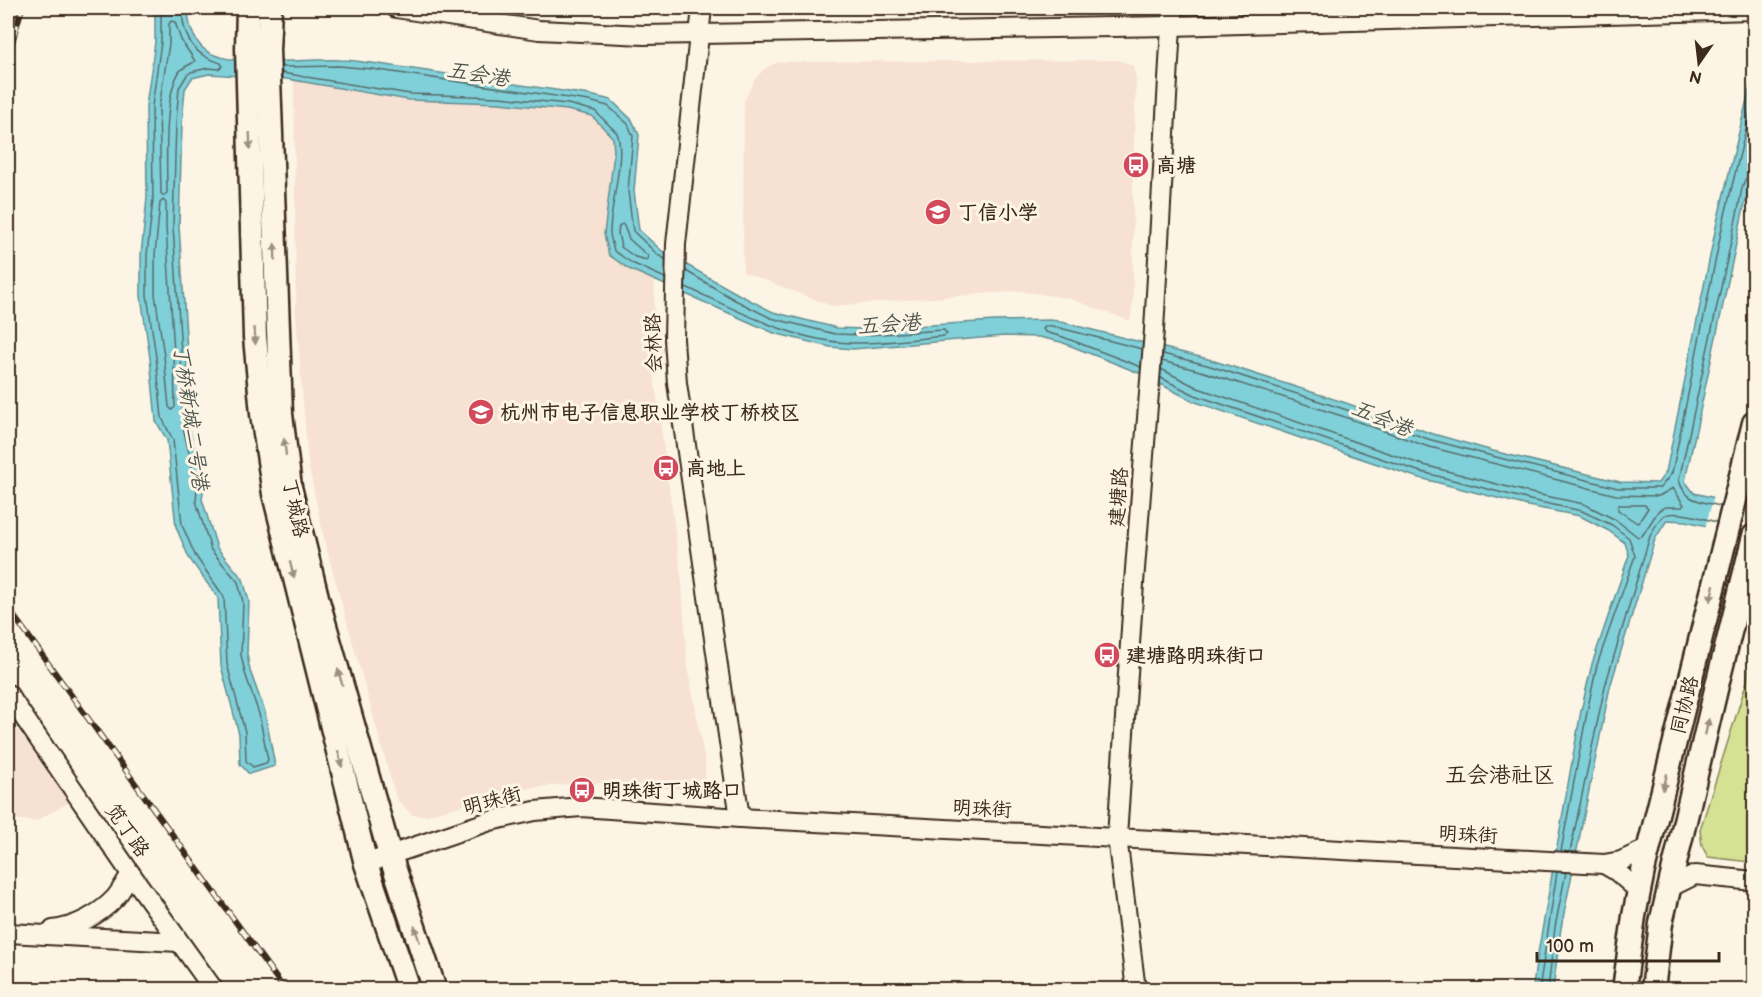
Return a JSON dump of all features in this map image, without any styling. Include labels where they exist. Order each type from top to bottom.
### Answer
[{"type":"main road","name":"丁城路","points":[[248,8],[257,49],[281,414],[290,487],[318,601],[390,855],[435,990]]},
{"type":"main road","name":"丁城路","points":[[257,49],[270,8]]},
{"type":"main road","name":"丁城路","points":[[259,85],[255,337],[262,414],[274,494],[366,864],[409,990]]},
{"type":"main road","name":"同协路","points":[[1624,990],[1639,891],[1755,423]]},
{"type":"main road","name":"同协路","points":[[1653,990],[1661,923],[1677,851],[1754,540]]},
{"type":"street","points":[[396,8],[539,30],[644,35],[1171,26],[1755,10]]},
{"type":"street","name":"会林路","points":[[702,8],[676,244],[674,339],[677,382],[740,818]]},
{"type":"street","name":"建塘路","points":[[1136,990],[1117,837],[1154,330],[1171,26],[1174,8]]},
{"type":"street","name":"笕丁路","points":[[8,694],[131,874],[214,990]]},
{"type":"street","name":"明珠街","points":[[366,864],[490,821],[535,811],[581,807],[740,818],[1604,864],[1621,861],[1649,849]]},
{"type":"street","points":[[1677,851],[1695,875]]},
{"type":"street","points":[[1604,864],[1639,891]]},
{"type":"street","points":[[16,934],[62,929],[91,918],[116,897],[131,874]]},
{"type":"street","points":[[1669,888],[1695,875],[1755,881]]},
{"type":"street","points":[[16,934],[179,942]]},
{"type":"shaded area","name":"丁信小学","points":[[1119,60],[1133,66],[1136,79],[1133,300],[1130,321],[1068,298],[1019,291],[832,306],[743,272],[744,101],[755,79],[764,69],[778,62]]},
{"type":"shaded area","name":"杭州市电子信息职业学校丁桥校区","points":[[294,74],[612,112],[628,148],[609,249],[655,277],[652,362],[682,582],[687,661],[705,762],[705,777],[696,787],[674,789],[586,782],[522,789],[427,815],[412,815],[396,798],[325,543],[308,463],[296,315]]},
{"type":"shaded area","points":[[8,717],[70,802],[36,821],[8,819]]},
{"type":"green space","points":[[879,8],[1007,8],[982,12],[878,12]]},
{"type":"green space","points":[[1754,626],[1754,844],[1750,862],[1708,857],[1702,846],[1700,830],[1747,681]]},
{"type":"water","name":"五会港","points":[[155,8],[188,8],[192,30],[200,45],[216,55],[231,59],[269,62],[326,60],[372,63],[611,100],[632,120],[639,135],[634,191],[639,230],[662,251],[773,312],[837,328],[866,329],[1053,320],[1208,359],[1346,403],[1430,433],[1493,451],[1620,482],[1658,483],[1666,472],[1717,222],[1754,71],[1754,169],[1685,481],[1694,493],[1754,507],[1754,536],[1685,521],[1667,520],[1655,539],[1610,687],[1561,928],[1553,989],[1533,989],[1535,970],[1581,711],[1592,664],[1629,555],[1625,543],[1609,531],[1580,516],[1528,506],[1416,477],[1193,401],[1139,373],[1061,342],[1039,337],[1004,336],[853,349],[830,347],[774,333],[629,269],[609,255],[604,234],[614,153],[613,138],[592,116],[567,110],[499,103],[409,100],[287,79],[209,74],[192,78],[185,89],[179,226],[189,427],[204,487],[202,499],[217,548],[243,579],[249,601],[247,654],[250,671],[265,712],[275,766],[249,774],[240,764],[239,734],[221,666],[218,598],[189,558],[176,527],[167,440],[156,421],[141,296],[141,255],[147,198],[146,106],[155,42]]},
{"type":"pier","points":[[1714,495],[1754,504],[1754,539],[1705,528]]},
{"type":"railway","points":[[8,56],[22,8]]},
{"type":"railway","points":[[8,608],[285,990]]},
{"type":"place","name":"高塘","points":[[1136,165]]},
{"type":"place","name":"丁信小学","points":[[938,212]]},
{"type":"place","name":"杭州市电子信息职业学校丁桥校区","points":[[481,412]]},
{"type":"place","name":"高地上","points":[[666,468]]},
{"type":"place","name":"建塘路明珠街口","points":[[1107,655]]},
{"type":"place","name":"明珠街丁城路口","points":[[582,790]]},
{"type":"district","name":"五会港社区","points":[[1500,774]]},
{"type":"water label","name":"丁桥新城二号港","points":[[191,417]]}]
